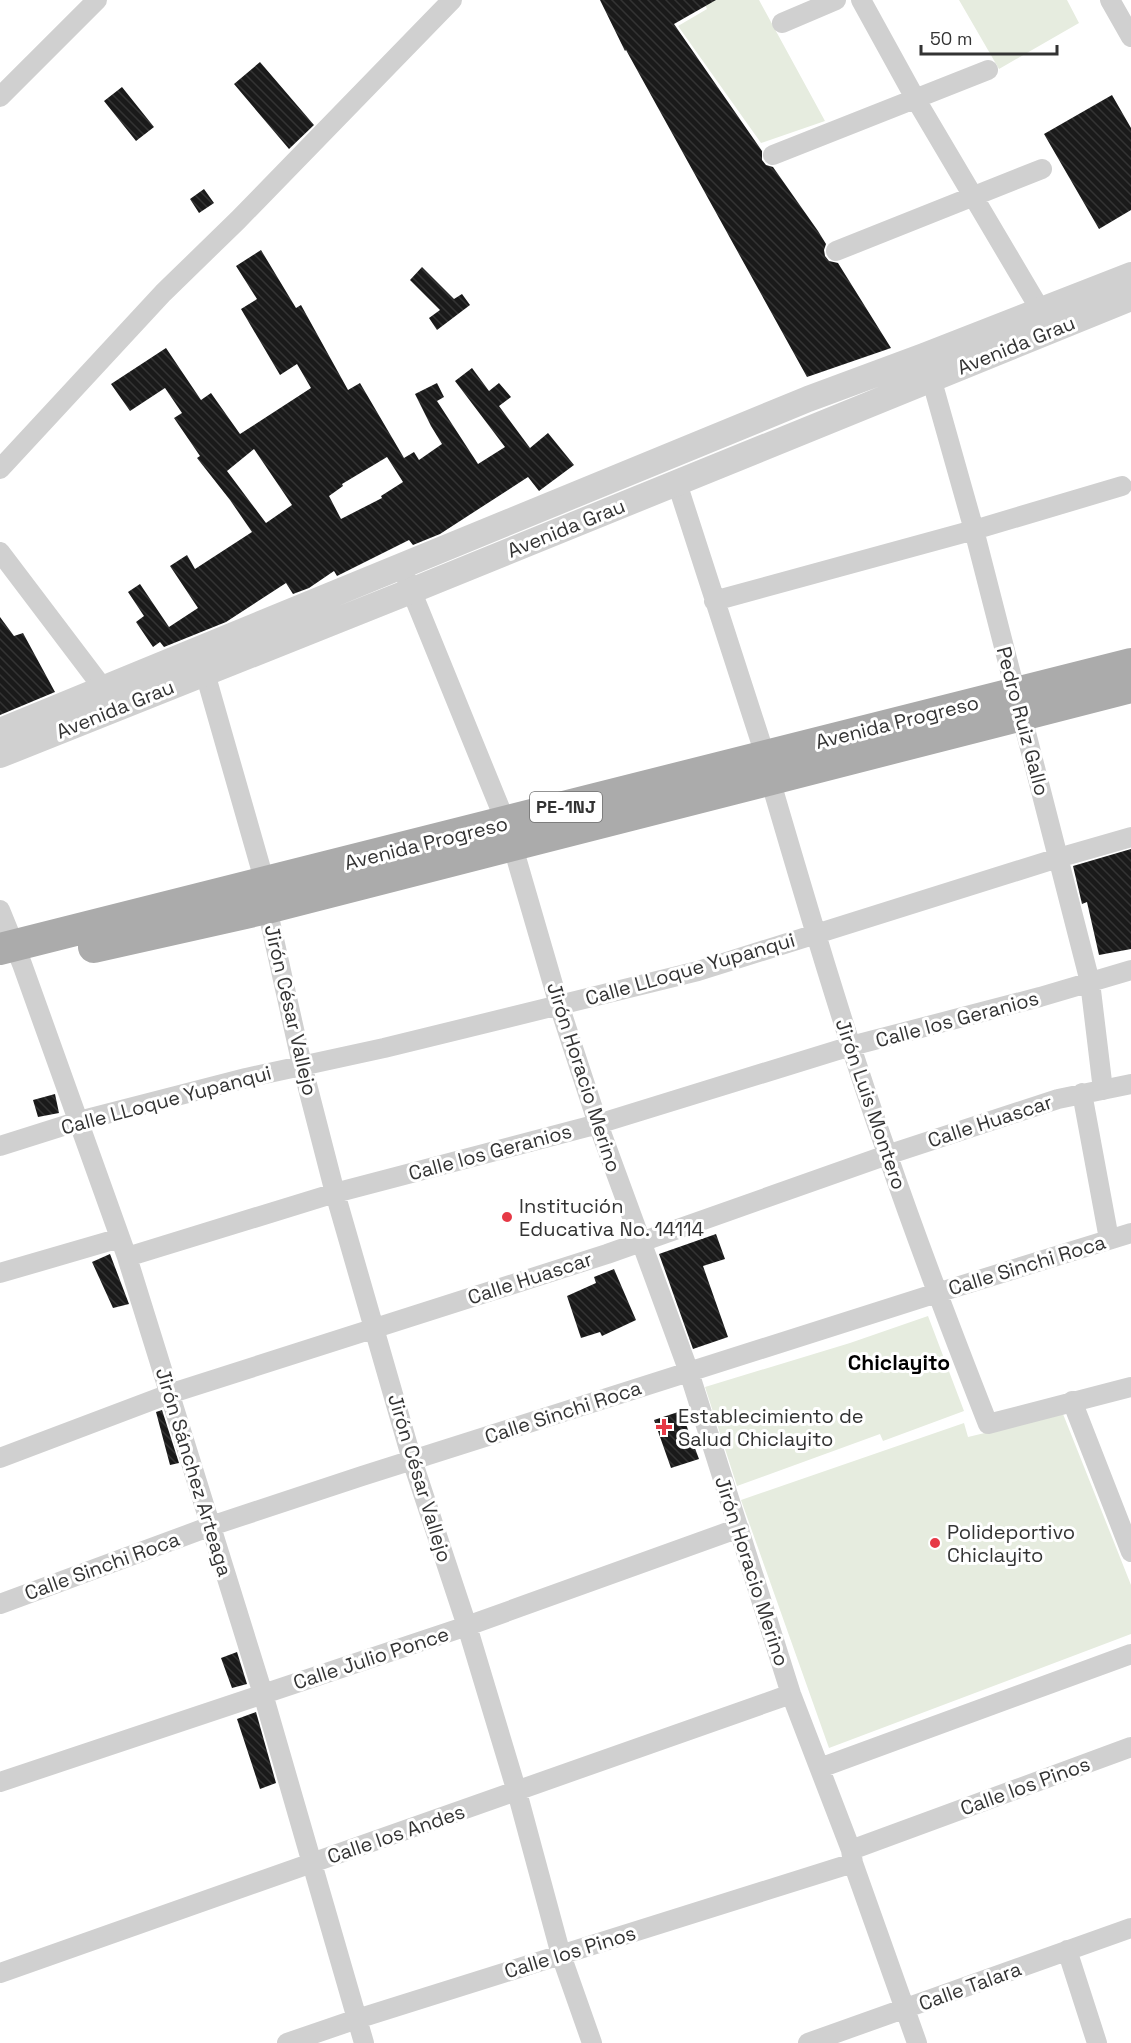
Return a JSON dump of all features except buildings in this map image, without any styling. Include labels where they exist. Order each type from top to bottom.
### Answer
[{"type":"main road","name":"Avenida Progreso","points":[[9,957],[266,896],[1018,703],[1131,664]]},
{"type":"main road","name":"Avenida Progreso","points":[[1018,703],[1131,687]]},
{"type":"street","points":[[0,470],[163,293],[238,220],[452,0]]},
{"type":"street","points":[[782,23],[836,0]]},
{"type":"street","points":[[861,0],[915,98],[1041,311]]},
{"type":"street","points":[[1110,0],[1131,37]]},
{"type":"street","points":[[2,91],[95,1]]},
{"type":"street","points":[[773,155],[988,70]]},
{"type":"street","points":[[836,251],[1042,169]]},
{"type":"street","name":"Avenida Grau","points":[[0,731],[103,688],[200,662],[411,591],[676,483],[929,367],[1041,311],[1131,275]]},
{"type":"street","name":"Avenida Grau","points":[[0,755],[401,566],[808,399],[929,367],[1131,298]]},
{"type":"street","name":"Pedro Ruiz Gallo","points":[[929,367],[974,530],[1090,982],[1103,1090]]},
{"type":"street","name":"Jirón Luis Montero","points":[[676,483],[887,1155],[988,1424],[1072,1401]]},
{"type":"street","points":[[714,601],[974,530],[1122,486]]},
{"type":"street","points":[[0,552],[103,688]]},
{"type":"street","name":"Jirón Horacio Merino","points":[[401,566],[509,834],[559,1005],[598,1124],[689,1372],[791,1694],[820,1768],[917,2043]]},
{"type":"street","name":"Jirón César Vallejo","points":[[200,662],[266,896],[302,1065],[335,1193],[412,1460],[467,1626],[517,1792],[561,1955],[592,2043]]},
{"type":"street","name":"Calle LLoque Yupanqui","points":[[0,1146],[79,1121],[698,970],[1131,837]]},
{"type":"street","name":"Jirón Sánchez Arteaga","points":[[0,910],[9,957],[79,1121],[127,1257],[263,1694],[364,2043]]},
{"type":"street","name":"Calle los Geranios","points":[[127,1257],[335,1193],[598,1124],[851,1046],[1040,997],[1131,970]]},
{"type":"street","name":"Calle Huascar","points":[[0,1458],[169,1394],[640,1242],[887,1155],[1058,1099],[1131,1084]]},
{"type":"street","points":[[1082,1093],[1109,1239]]},
{"type":"street","name":"Calle Sinchi Roca","points":[[0,1604],[210,1526],[1131,1233]]},
{"type":"street","points":[[0,1273],[120,1238]]},
{"type":"street","points":[[1130,1544],[1072,1401],[1131,1387]]},
{"type":"street","name":"Calle Julio Ponce","points":[[0,1782],[467,1626],[739,1528]]},
{"type":"street","points":[[820,1768],[1131,1653]]},
{"type":"street","name":"Calle los Andes","points":[[0,1973],[791,1694]]},
{"type":"street","name":"Calle los Pinos","points":[[287,2043],[561,1955],[852,1857],[1131,1747]]},
{"type":"street","name":"Calle Talara","points":[[808,2043],[1131,1928]]},
{"type":"street","points":[[1067,1950],[1097,2043]]},
{"type":"shaded area","points":[[703,0],[759,0],[825,121],[761,143],[678,26],[707,9]]},
{"type":"shaded area","points":[[959,0],[1067,0],[1079,23],[999,69]]},
{"type":"shaded area","points":[[928,1316],[964,1411],[883,1441],[880,1434],[737,1486],[705,1387],[850,1343]]},
{"type":"shaded area","name":"Polideportivo Chiclayito","points":[[1063,1414],[1131,1585],[1131,1634],[829,1748],[741,1500],[964,1423],[968,1437]]},
{"type":"place","name":"Institución Educativa No. 14114","points":[[507,1217]]},
{"type":"place","name":"Establecimiento de Salud Chiclayito","points":[[664,1427]]},
{"type":"place","name":"Polideportivo Chiclayito","points":[[935,1543]]},
{"type":"district","name":"Chiclayito","points":[[899,1363]]}]
